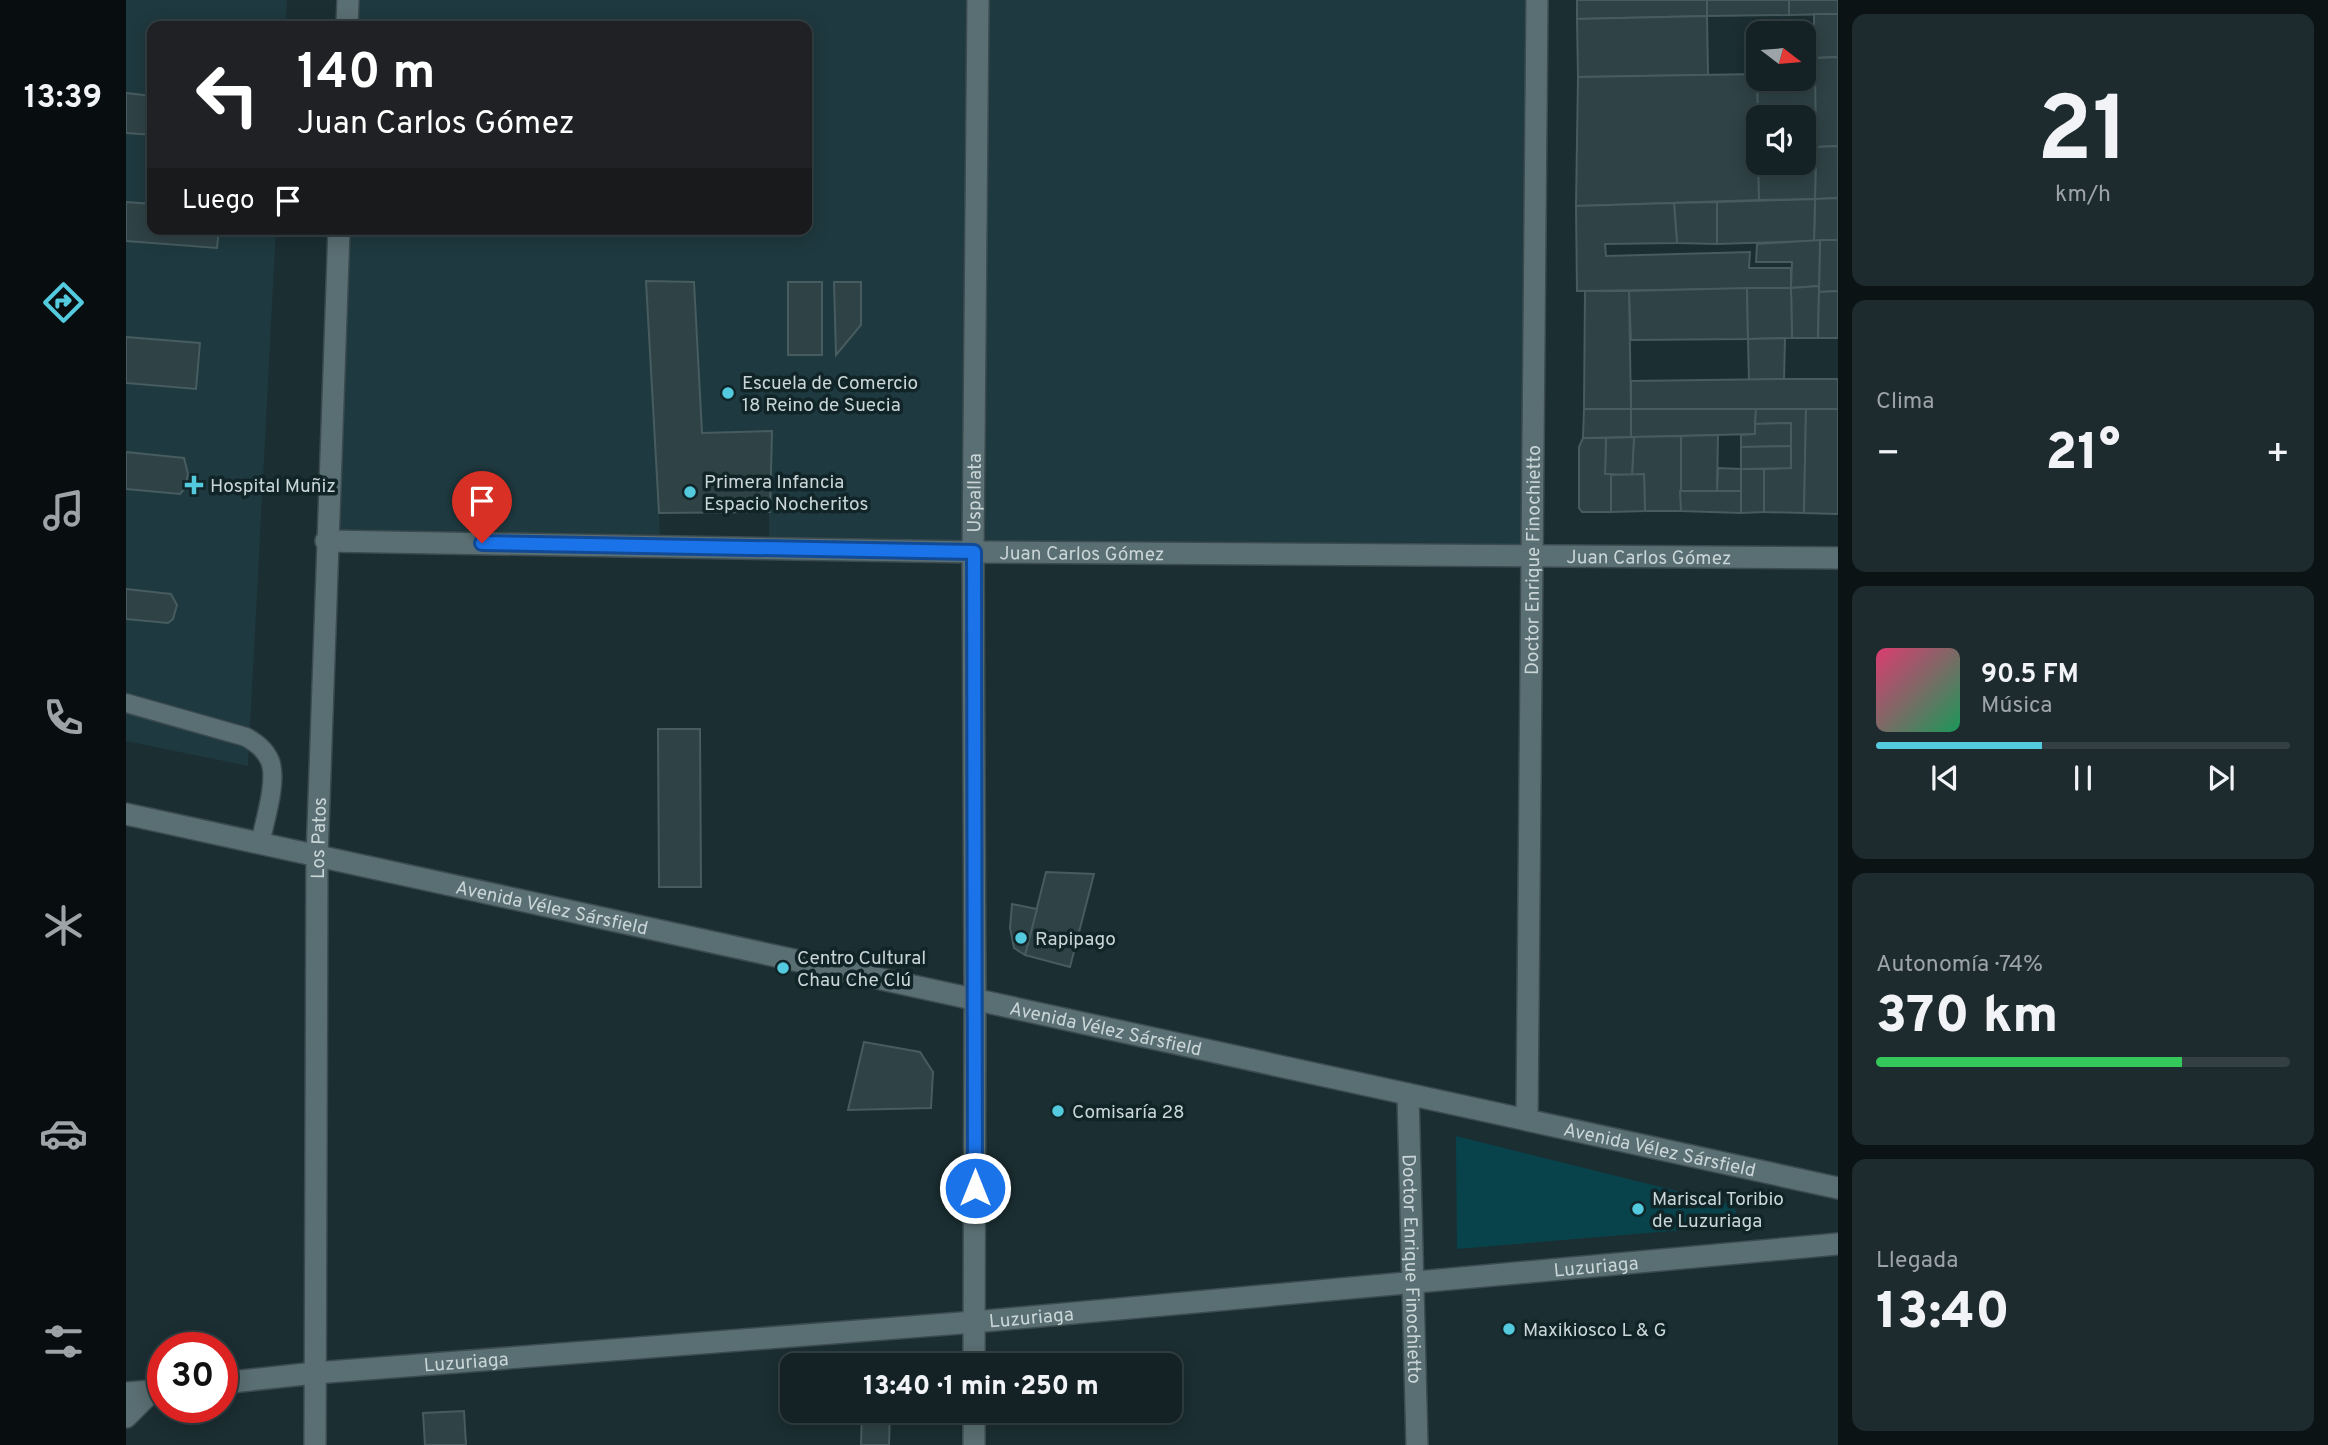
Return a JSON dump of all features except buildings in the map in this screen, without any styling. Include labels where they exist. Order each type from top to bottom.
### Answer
[{"type":"street","points":[[347,21],[348,0]]},
{"type":"street","name":"Uspallata","points":[[974,1353],[974,552],[978,0]]},
{"type":"street","name":"Doctor Enrique Finochietto","points":[[1527,1120],[1537,0]]},
{"type":"street","name":"Los Patos","points":[[315,1445],[317,857],[339,235]]},
{"type":"street","name":"Juan Carlos Gómez","points":[[327,541],[974,552],[1838,558]]},
{"type":"street","name":"Avenida Vélez Sársfield","points":[[126,814],[1838,1188]]},
{"type":"street","name":"Doctor Enrique Finochietto","points":[[1408,1094],[1417,1445]]},
{"type":"street","name":"Luzuriaga","points":[[238,1381],[974,1322],[1838,1244]]},
{"type":"street","points":[[126,1393],[147,1391]]},
{"type":"street","points":[[126,1417],[147,1399]]},
{"type":"street","points":[[974,1423],[974,1445]]},
{"type":"lane","points":[[126,703],[246,737],[261,747],[271,762],[272,783],[260,844]]},
{"type":"shaded area","name":"Hospital Muñiz","points":[[126,0],[287,0],[286,21],[147,21],[147,235],[276,235],[248,766],[126,741]]},
{"type":"shaded area","points":[[350,0],[1532,0],[1522,545],[769,543],[769,512],[659,513],[660,540],[340,542],[346,235],[812,235],[812,21],[350,21]]},
{"type":"shaded area","points":[[1456,1136],[1725,1203],[1734,1207],[1736,1216],[1731,1223],[1719,1227],[1457,1249]]},
{"type":"place","name":"Escuela de Comercio 18 Reino de Suecia","points":[[728,393]]},
{"type":"place","name":"Hospital Muñiz","points":[[194,485]]},
{"type":"place","name":"Primera Infancia Espacio Nocheritos","points":[[690,492]]},
{"type":"place","name":"Rapipago","points":[[1021,938]]},
{"type":"place","name":"Centro Cultural Chau Che Clú","points":[[783,968]]},
{"type":"place","name":"Comisaría 28","points":[[1058,1111]]},
{"type":"place","name":"Mariscal Toribio de Luzuriaga","points":[[1638,1209]]},
{"type":"place","name":"Maxikiosco L & G","points":[[1509,1329]]},
{"type":"route","points":[[482,543],[974,552],[975,1188]]}]
